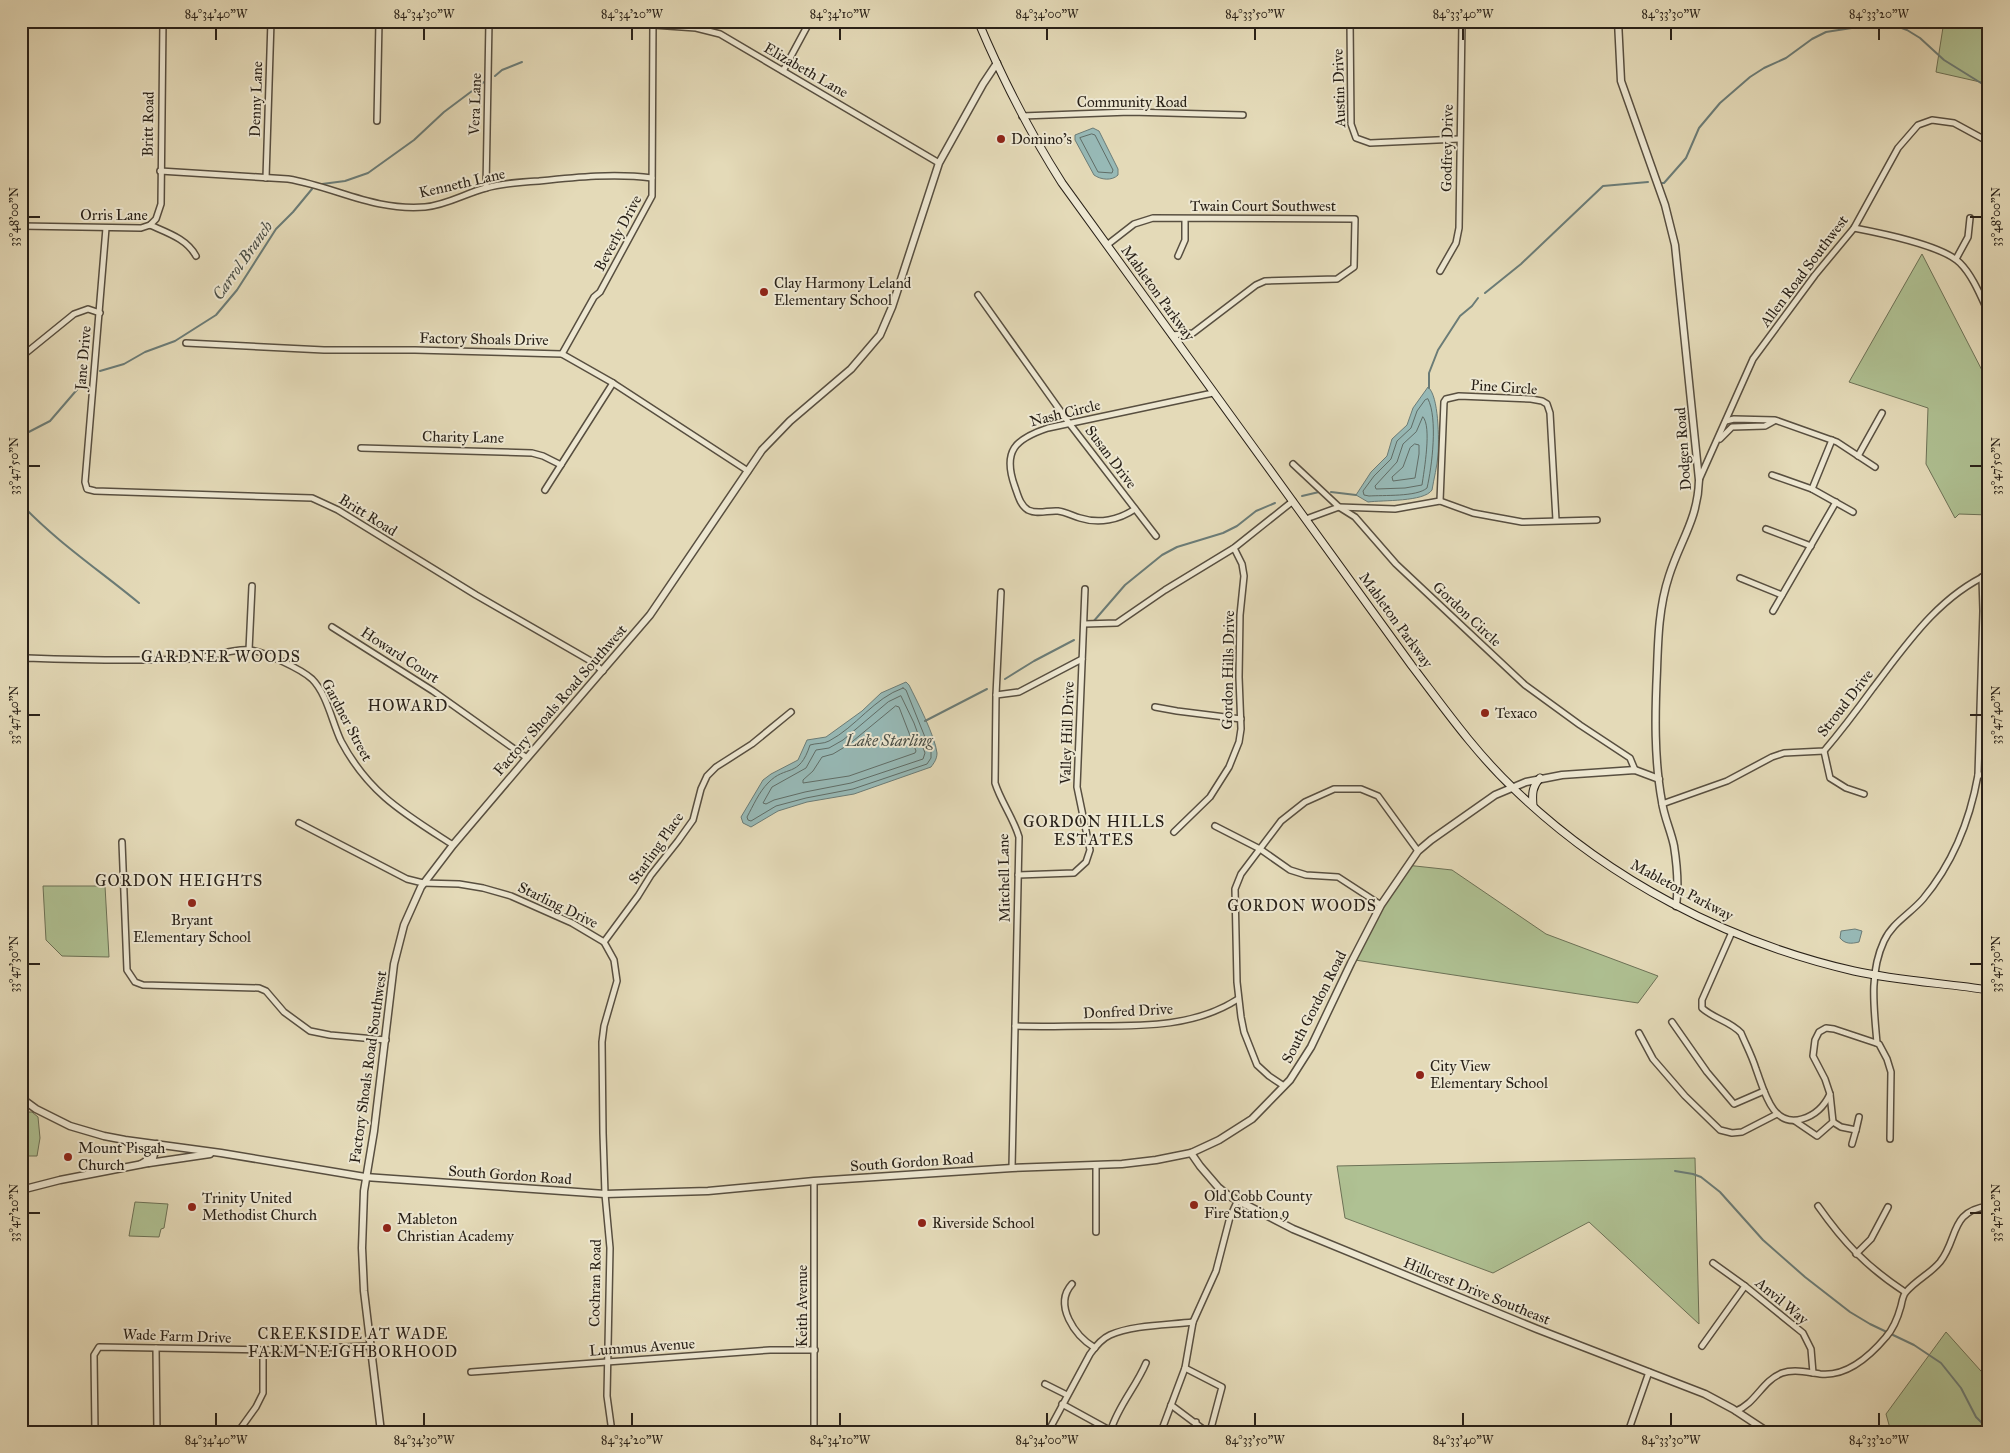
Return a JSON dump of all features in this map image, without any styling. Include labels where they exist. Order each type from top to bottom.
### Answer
[{"type":"main road","name":"Mableton Parkway","points":[[978,21],[1022,116],[1062,183],[1450,717],[1512,788],[1607,865],[1676,906],[1732,932],[1786,953],[1874,975],[1989,990]]},
{"type":"main road","points":[[1533,806],[1532,790],[1540,778]]},
{"type":"street","name":"Britt Road","points":[[150,225],[156,219],[161,204],[163,21]]},
{"type":"street","name":"Denny Lane","points":[[266,178],[271,21]]},
{"type":"street","points":[[377,121],[379,21]]},
{"type":"street","name":"Vera Lane","points":[[486,188],[489,21]]},
{"type":"street","points":[[783,71],[810,21]]},
{"type":"street","name":"Austin Drive","points":[[1350,21],[1351,124],[1356,138],[1370,143],[1459,139]]},
{"type":"street","name":"Godfrey Drive","points":[[1440,271],[1456,243],[1459,228],[1462,21]]},
{"type":"street","name":"Dodgen Road","points":[[1618,21],[1621,81],[1665,205],[1673,238],[1699,480],[1693,520],[1669,575],[1660,622],[1656,700],[1659,779],[1662,804],[1674,845],[1678,890],[1676,906]]},
{"type":"street","name":"Elizabeth Lane","points":[[653,23],[710,30],[736,42],[939,163]]},
{"type":"street","name":"Beverly Drive","points":[[562,354],[594,297],[600,292],[631,238],[652,196],[653,23]]},
{"type":"street","name":"Factory Shoals Road Southwest","points":[[381,1432],[364,1291],[362,1248],[365,1177],[374,1131],[394,964],[404,925],[423,883],[453,845],[650,615],[762,450],[790,421],[851,369],[880,334],[892,307],[939,163],[982,84],[996,63]]},
{"type":"street","name":"Community Road","points":[[1022,116],[1130,112],[1243,115]]},
{"type":"street","name":"Allen Road Southwest","points":[[1699,480],[1754,359],[1815,275],[1854,228],[1898,148],[1918,125],[1932,120],[1954,123],[1989,142]]},
{"type":"street","name":"Kenneth Lane","points":[[160,171],[266,178],[309,183],[362,201],[402,207],[434,205],[486,188],[506,184],[586,176],[628,175],[652,178]]},
{"type":"street","points":[[1956,259],[1968,237],[1970,218]]},
{"type":"street","name":"Twain Court Southwest","points":[[1107,245],[1134,224],[1146,219],[1355,219],[1354,267],[1349,272],[1337,279],[1265,281],[1256,285],[1198,330],[1189,335],[1172,335]]},
{"type":"street","points":[[1178,256],[1185,240],[1185,219]]},
{"type":"street","name":"Orris Lane","points":[[21,226],[141,228],[150,225],[178,238],[191,247],[196,256]]},
{"type":"street","name":"Jane Drive","points":[[88,489],[86,482],[106,228]]},
{"type":"street","points":[[1854,228],[1927,246],[1956,259],[1970,278],[1989,314]]},
{"type":"street","name":"Susan Drive","points":[[978,295],[1069,423],[1156,536]]},
{"type":"street","points":[[21,357],[74,314],[88,309],[100,313]]},
{"type":"street","name":"Factory Shoals Drive","points":[[186,343],[324,350],[415,350],[562,354],[613,384],[748,471]]},
{"type":"street","points":[[545,490],[613,384]]},
{"type":"street","name":"Nash Circle","points":[[1135,509],[1119,519],[1099,520],[1082,519],[1058,511],[1035,512],[1026,509],[1022,504],[1011,474],[1011,456],[1016,445],[1026,436],[1069,423],[1214,393]]},
{"type":"street","name":"Pine Circle","points":[[1440,502],[1444,402],[1446,399],[1460,396],[1531,399],[1547,404],[1550,413],[1556,520]]},
{"type":"street","points":[[1858,456],[1882,413]]},
{"type":"street","points":[[1751,426],[1752,420]]},
{"type":"street","points":[[1726,421],[1775,420],[1832,440],[1875,467]]},
{"type":"street","points":[[1716,444],[1732,427],[1765,426],[1775,420]]},
{"type":"street","points":[[1726,421],[1732,427]]},
{"type":"street","points":[[1812,489],[1832,440]]},
{"type":"street","name":"Charity Lane","points":[[361,448],[532,453],[561,465]]},
{"type":"street","name":"Gordon Circle","points":[[1293,464],[1339,507],[1355,517],[1396,564],[1525,685],[1630,758],[1635,770]]},
{"type":"street","points":[[1772,475],[1812,489],[1853,512]]},
{"type":"street","name":"Britt Road","points":[[88,489],[104,492],[312,498],[338,510],[460,586],[589,660],[603,671]]},
{"type":"street","points":[[1084,624],[1117,623],[1165,590],[1234,548],[1293,501]]},
{"type":"street","points":[[1306,519],[1339,507],[1395,509],[1440,502],[1473,513],[1522,522],[1598,520]]},
{"type":"street","points":[[1773,611],[1836,502]]},
{"type":"street","points":[[1766,529],[1811,546]]},
{"type":"street","name":"Gordon Hills Drive","points":[[1174,832],[1210,797],[1229,767],[1239,742],[1241,719],[1239,677],[1240,614],[1244,576],[1242,564],[1234,548]]},
{"type":"street","name":"Stroud Drive","points":[[1662,804],[1727,781],[1772,757],[1784,754],[1824,751],[1917,632],[1944,603],[1989,574]]},
{"type":"street","points":[[1876,1042],[1873,990],[1874,975],[1882,947],[1889,933],[1923,898],[1950,858],[1969,814],[1978,774],[1983,611],[1982,577]]},
{"type":"street","points":[[1740,578],[1782,594]]},
{"type":"street","points":[[21,660],[27,658],[97,660],[191,659],[249,650],[252,586]]},
{"type":"street","name":"Valley Hill Drive","points":[[1018,874],[1074,873],[1080,869],[1089,856],[1089,840],[1077,787],[1085,589]]},
{"type":"street","name":"Mitchell Lane","points":[[1001,592],[996,695],[995,783],[1003,804],[1014,822],[1019,837],[1012,1168]]},
{"type":"street","name":"Howard Court","points":[[332,627],[433,691],[527,758]]},
{"type":"street","name":"Gardner Street","points":[[249,650],[287,665],[313,680],[322,695],[341,741],[359,769],[380,794],[453,845]]},
{"type":"street","points":[[996,695],[1019,692],[1082,659]]},
{"type":"street","points":[[1155,707],[1241,719]]},
{"type":"street","name":"Starling Place","points":[[604,942],[638,896],[651,874],[693,820],[701,789],[707,776],[716,767],[752,744],[791,712]]},
{"type":"street","points":[[1824,751],[1830,778],[1846,788],[1864,794]]},
{"type":"street","points":[[1635,770],[1659,779]]},
{"type":"street","name":"South Gordon Road","points":[[21,1098],[36,1109],[70,1126],[125,1140],[221,1153],[365,1177],[605,1194],[708,1191],[814,1181],[1012,1168],[1141,1163],[1192,1153],[1219,1140],[1252,1118],[1284,1086],[1302,1064],[1380,905],[1418,850],[1495,795],[1512,788],[1540,778],[1581,773],[1635,770]]},
{"type":"street","points":[[1978,774],[1989,775]]},
{"type":"street","points":[[1284,1086],[1257,1065],[1244,1032],[1238,999],[1236,889],[1241,874],[1281,821],[1294,810],[1320,794],[1334,789],[1350,788],[1371,792],[1378,796],[1418,850]]},
{"type":"street","name":"Starling Drive","points":[[299,823],[407,879],[423,883],[459,884],[504,893],[572,923],[604,942],[614,960],[617,973],[602,1042],[605,1194]]},
{"type":"street","points":[[1215,826],[1260,848],[1285,867],[1297,873],[1338,877],[1380,905]]},
{"type":"street","points":[[122,842],[127,970],[135,982],[143,985],[259,988],[266,991],[284,1012],[310,1032],[386,1040]]},
{"type":"street","points":[[1732,932],[1702,1000],[1702,1008],[1708,1014],[1734,1025],[1741,1032],[1764,1091],[1776,1114],[1817,1136],[1833,1122]]},
{"type":"street","name":"Donfred Drive","points":[[1015,1026],[1128,1027],[1166,1025],[1205,1014],[1238,999]]},
{"type":"street","points":[[1672,1022],[1706,1072],[1734,1104],[1764,1091]]},
{"type":"street","points":[[1833,1122],[1830,1094],[1825,1079],[1813,1056],[1815,1040],[1819,1032],[1826,1028],[1880,1044],[1891,1072],[1890,1139]]},
{"type":"street","points":[[1639,1033],[1653,1058],[1685,1096],[1720,1130],[1732,1133],[1742,1132],[1776,1114]]},
{"type":"street","points":[[1794,1122],[1810,1117],[1825,1105],[1830,1094]]},
{"type":"street","points":[[1852,1144],[1859,1117]]},
{"type":"street","points":[[1833,1122],[1841,1127],[1856,1130]]},
{"type":"street","points":[[125,1140],[133,1146],[145,1149],[148,1154],[146,1161],[140,1165]]},
{"type":"street","points":[[140,1165],[151,1161],[157,1144]]},
{"type":"street","points":[[21,1190],[60,1180],[140,1165],[221,1153]]},
{"type":"street","name":"Hillcrest Drive Southeast","points":[[1192,1153],[1200,1166],[1218,1187],[1237,1202],[1293,1229],[1353,1254],[1529,1326],[1705,1394],[1768,1432]]},
{"type":"street","points":[[1096,1166],[1096,1232]]},
{"type":"street","name":"Keith Avenue","points":[[814,1181],[814,1432]]},
{"type":"street","name":"Cochran Road","points":[[605,1194],[610,1248],[606,1362],[608,1414],[612,1432]]},
{"type":"street","points":[[1161,1432],[1185,1368],[1193,1322],[1216,1271],[1230,1217],[1237,1202]]},
{"type":"street","points":[[1818,1206],[1856,1254],[1875,1271],[1905,1292]]},
{"type":"street","points":[[1736,1411],[1753,1400],[1764,1386],[1776,1376],[1792,1371],[1831,1374],[1842,1372],[1857,1364],[1891,1330],[1905,1292],[1931,1272],[1941,1260],[1955,1228],[1964,1215],[1975,1209],[1989,1206]]},
{"type":"street","points":[[1856,1254],[1871,1239],[1888,1207]]},
{"type":"street","name":"Anvil Way","points":[[1713,1263],[1745,1286],[1802,1333],[1811,1349],[1813,1373]]},
{"type":"street","points":[[1072,1284],[1067,1290],[1064,1303],[1072,1325],[1086,1343],[1095,1348]]},
{"type":"street","points":[[1702,1346],[1745,1286]]},
{"type":"street","points":[[1048,1432],[1095,1348],[1109,1335],[1123,1331],[1193,1322]]},
{"type":"street","name":"Wade Farm Drive","points":[[95,1432],[94,1355],[99,1347],[263,1350],[370,1346]]},
{"type":"street","points":[[156,1348],[157,1432]]},
{"type":"street","points":[[238,1432],[263,1393],[263,1350]]},
{"type":"street","name":"Lummus Avenue","points":[[471,1372],[770,1350],[814,1350]]},
{"type":"street","points":[[1062,1404],[1112,1431],[1130,1390],[1142,1374],[1146,1364]]},
{"type":"street","points":[[1171,1405],[1209,1432],[1222,1387],[1185,1368]]},
{"type":"street","points":[[1628,1432],[1650,1372]]},
{"type":"street","points":[[1045,1384],[1067,1396]]},
{"type":"street","points":[[1195,1432],[1196,1422]]},
{"type":"green space","points":[[1944,21],[1989,21],[1989,84],[1936,72]]},
{"type":"green space","points":[[1922,254],[1986,378],[1989,378],[1989,515],[1959,514],[1955,518],[1926,464],[1928,408],[1849,382]]},
{"type":"green space","points":[[1406,865],[1452,870],[1546,934],[1658,976],[1638,1003],[1355,960]]},
{"type":"green space","points":[[43,886],[105,886],[109,957],[62,956],[46,940]]},
{"type":"green space","points":[[21,1112],[32,1112],[38,1117],[40,1138],[37,1156],[29,1156],[23,1162],[21,1182]]},
{"type":"green space","points":[[1695,1158],[1699,1324],[1589,1222],[1493,1273],[1345,1218],[1337,1166]]},
{"type":"green space","points":[[135,1202],[168,1204],[164,1228],[161,1229],[159,1237],[129,1236]]},
{"type":"green space","points":[[1946,1332],[1989,1380],[1989,1432],[1891,1432],[1886,1414]]},
{"type":"water","points":[[1093,128],[1099,131],[1118,169],[1118,175],[1113,178],[1103,179],[1094,175],[1075,140],[1075,135]]},
{"type":"water","points":[[1428,387],[1434,399],[1438,429],[1438,455],[1432,490],[1428,494],[1412,499],[1368,502],[1356,495],[1371,472],[1387,456],[1392,439],[1407,425],[1413,408]]},
{"type":"water","name":"Lake Starling","points":[[906,682],[921,709],[936,746],[937,753],[931,767],[854,794],[807,802],[778,811],[751,827],[743,823],[741,817],[763,780],[798,760],[807,740],[826,737],[862,711],[881,693]]},
{"type":"water","points":[[1855,929],[1862,931],[1859,942],[1848,943],[1840,938],[1841,931]]},
{"type":"waterway","points":[[1662,183],[1686,158],[1699,128],[1720,103],[1750,77],[1786,58],[1812,39],[1826,32],[1858,27],[1899,27],[1920,38],[1944,60],[1989,88]]},
{"type":"waterway","points":[[495,76],[502,70],[522,62]]},
{"type":"waterway","points":[[322,184],[345,181],[368,173],[414,140],[444,112],[484,82]]},
{"type":"waterway","points":[[1485,293],[1521,264],[1603,186],[1648,182]]},
{"type":"waterway","name":"Carrol Branch","points":[[100,371],[124,364],[145,352],[175,341],[216,315],[237,290],[276,229],[312,189]]},
{"type":"waterway","points":[[1429,388],[1429,373],[1438,350],[1460,316],[1478,298]]},
{"type":"waterway","points":[[21,436],[50,421],[87,378]]},
{"type":"waterway","points":[[1302,496],[1319,492]]},
{"type":"waterway","points":[[1331,492],[1356,495]]},
{"type":"waterway","points":[[1093,622],[1125,585],[1162,555],[1177,547],[1223,533],[1237,526],[1256,511],[1275,503]]},
{"type":"waterway","points":[[21,504],[64,543],[139,603]]},
{"type":"waterway","points":[[1005,679],[1074,640]]},
{"type":"waterway","points":[[925,721],[987,689]]},
{"type":"waterway","points":[[1675,1171],[1701,1177],[1720,1192],[1763,1240],[1805,1277],[1850,1312],[1914,1345],[1941,1363],[1961,1388],[1976,1417],[1989,1430]]},
{"type":"place","name":"Domino's","points":[[1001,139]]},
{"type":"place","name":"Clay Harmony Leland Elementary School","points":[[764,292]]},
{"type":"place","name":"Texaco","points":[[1485,713]]},
{"type":"place","name":"Bryant Elementary School","points":[[192,903]]},
{"type":"place","name":"City View Elementary School","points":[[1420,1075]]},
{"type":"place","name":"Mount Pisgah Church","points":[[68,1157]]},
{"type":"place","name":"Old Cobb County Fire Station 9","points":[[1194,1205]]},
{"type":"place","name":"Trinity United Methodist Church","points":[[192,1207]]},
{"type":"place","name":"Riverside School","points":[[922,1223]]},
{"type":"place","name":"Mableton Christian Academy","points":[[387,1228]]},
{"type":"district","name":"GARDNER WOODS","points":[[221,656]]},
{"type":"district","name":"HOWARD","points":[[408,705]]},
{"type":"district","name":"GORDON HILLS ESTATES","points":[[1094,830]]},
{"type":"district","name":"GORDON HEIGHTS","points":[[179,880]]},
{"type":"district","name":"GORDON WOODS","points":[[1302,905]]},
{"type":"district","name":"CREEKSIDE AT WADE FARM NEIGHBORHOOD","points":[[353,1342]]}]
